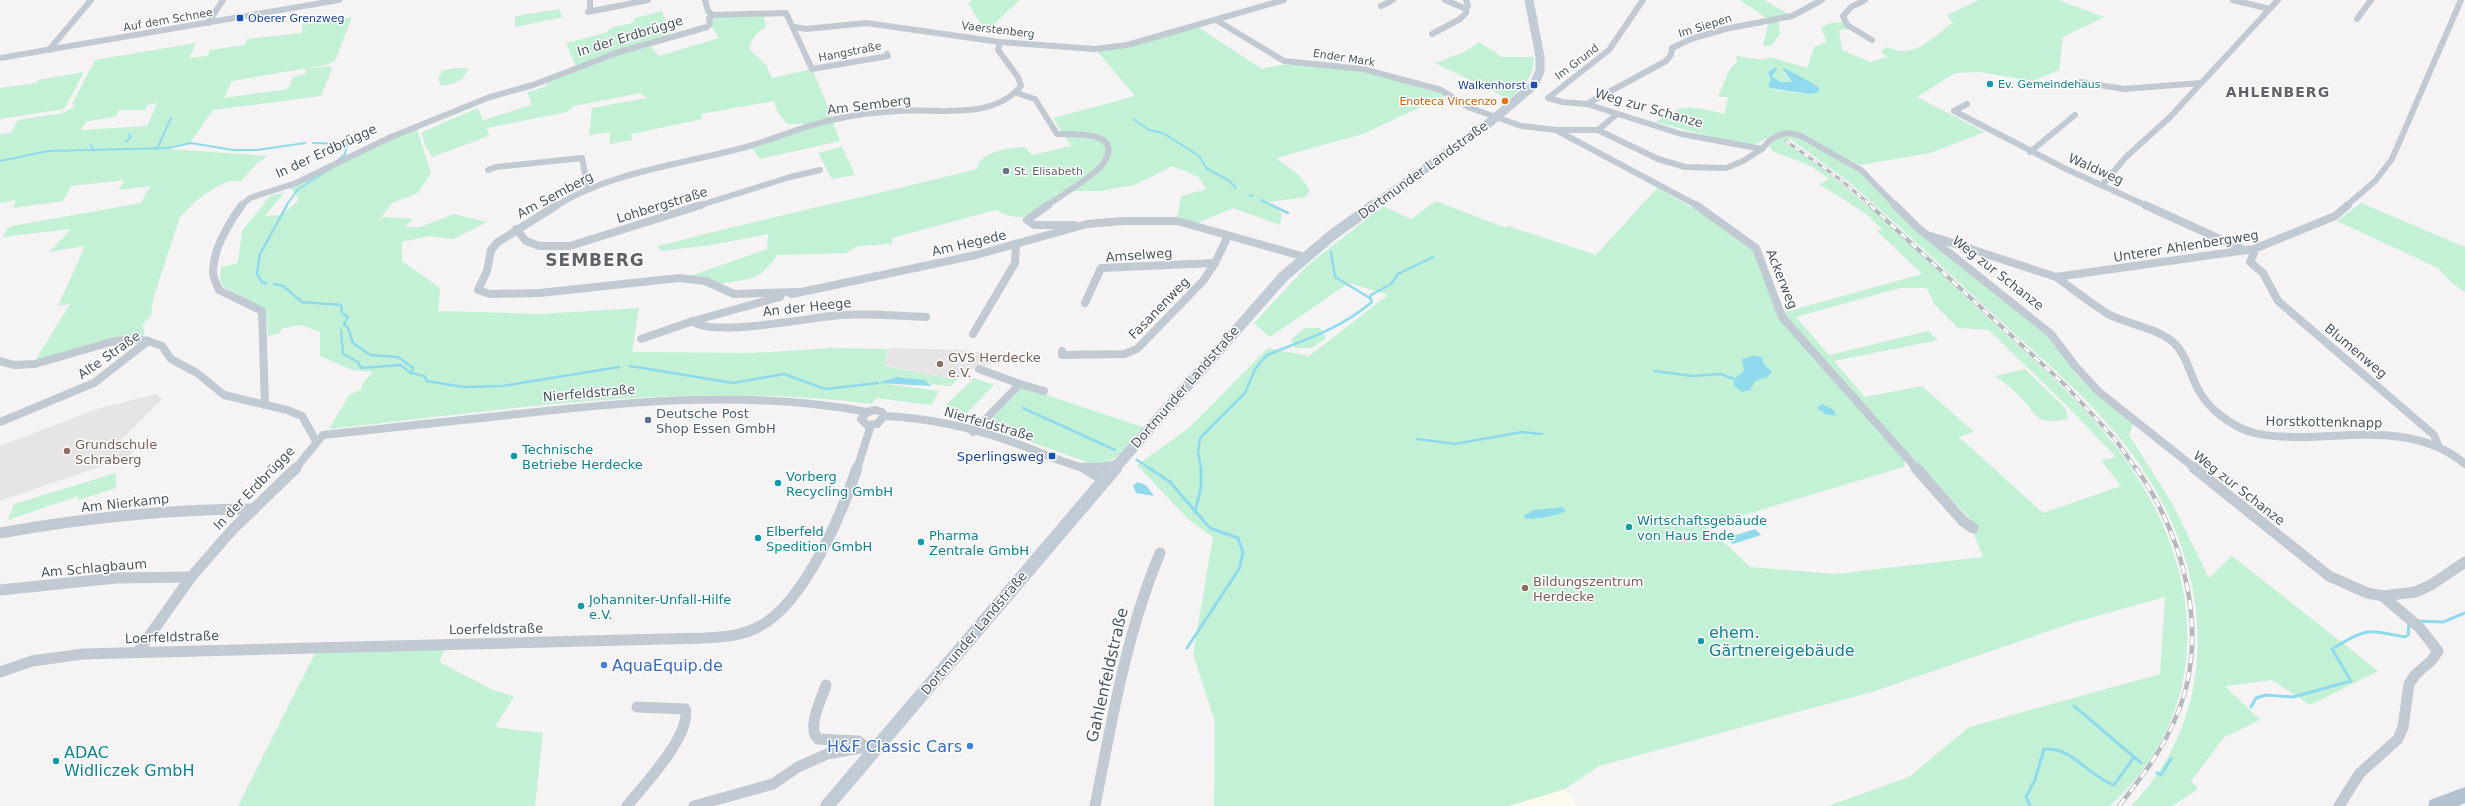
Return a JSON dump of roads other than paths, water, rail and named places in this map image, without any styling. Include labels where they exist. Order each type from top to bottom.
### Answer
[{"type":"main road","name":"Dortmunder Landstraße","points":[[827,806],[870,749],[1264,297],[1304,257],[1497,117],[1534,85],[1540,71],[1540,57],[1529,0]]},
{"type":"main road","points":[[2437,806],[2465,795]]},
{"type":"street","points":[[49,50],[91,0]]},
{"type":"street","points":[[208,23],[224,0]]},
{"type":"street","name":"Auf dem Schnee","points":[[0,58],[339,0]]},
{"type":"street","points":[[590,0],[589,10],[648,0]]},
{"type":"street","points":[[705,0],[708,11],[712,14],[781,12],[789,16],[795,28]]},
{"type":"street","name":"Vaerstenberg","points":[[795,28],[806,29],[866,23],[1000,42],[1084,49],[1127,45],[1284,0]]},
{"type":"street","points":[[1381,6],[1393,0]]},
{"type":"street","points":[[1444,0],[1466,9]]},
{"type":"street","points":[[1432,34],[1465,16],[1468,6],[1466,0]]},
{"type":"street","name":"Im Grund","points":[[1548,98],[1566,82],[1609,50],[1643,0]]},
{"type":"street","name":"Im Siepen","points":[[1587,104],[1666,61],[1671,55],[1672,48],[1680,43],[1725,29],[1792,16],[1822,0]]},
{"type":"street","points":[[1865,0],[1847,10],[1843,16],[1847,25],[1872,40]]},
{"type":"street","points":[[2233,0],[2270,9]]},
{"type":"street","points":[[2102,185],[2201,83],[2278,0]]},
{"type":"street","points":[[2358,19],[2371,0]]},
{"type":"street","name":"Unterer Ahlenbergweg","points":[[1931,236],[2056,278],[2247,250],[2280,240],[2328,220],[2341,212],[2381,174],[2400,144],[2461,0]]},
{"type":"street","name":"In der Erdbrügge","points":[[265,405],[262,311],[219,290],[213,273],[216,254],[232,217],[245,201],[296,184],[391,137],[490,97],[533,85],[619,52],[707,27],[710,24],[709,18],[712,14]]},
{"type":"street","name":"Ender Mark","points":[[1216,20],[1281,60],[1350,67],[1441,90],[1468,107],[1521,126],[1556,130],[1598,130]]},
{"type":"street","name":"Hangstraße","points":[[795,28],[812,70],[888,56],[887,54]]},
{"type":"street","points":[[1000,42],[998,50],[1020,81],[1021,86],[1017,93],[1035,99],[1057,134],[1096,136],[1104,139],[1107,144],[1106,157],[1103,165],[1027,220],[1034,224],[1087,224]]},
{"type":"street","points":[[2080,82],[2098,87],[2147,88],[2201,83]]},
{"type":"street","name":"Am Semberg","points":[[797,292],[734,294],[726,292],[705,281],[679,278],[520,294],[480,292],[478,288],[487,271],[491,250],[500,239],[588,189],[653,170],[747,147],[832,120],[898,111],[979,109],[1006,101],[1017,93]]},
{"type":"street","name":"Weg zur Schanze","points":[[1548,98],[1558,101],[1587,104],[1681,134],[1762,149],[1769,139],[1778,135],[1791,133],[1801,136],[1861,170],[1918,228],[1931,236],[2051,334],[2089,382],[2177,456],[2329,576],[2350,588],[2384,598]]},
{"type":"street","name":"Waldweg","points":[[1967,104],[1954,111],[2030,152],[2247,250]]},
{"type":"street","points":[[1617,114],[1598,130],[1658,159],[1685,167],[1726,168],[1743,162],[1762,149]]},
{"type":"street","points":[[2030,152],[2075,115]]},
{"type":"street","name":"Ackerweg","points":[[1556,130],[1700,207],[1739,234],[1756,248],[1782,317],[1963,521],[1973,528]]},
{"type":"street","points":[[488,170],[498,167],[582,158],[588,189]]},
{"type":"street","name":"Lohbergstraße","points":[[516,229],[526,242],[533,245],[552,248],[570,246],[790,177],[820,170]]},
{"type":"street","name":"Am Hegede","points":[[641,339],[693,321],[797,292],[847,284],[1016,245],[1087,224],[1123,220],[1168,220],[1191,224],[1304,257]]},
{"type":"street","name":"Fasanenweg","points":[[1062,350],[1062,355],[1124,354],[1137,349],[1203,281],[1215,263],[1228,236]]},
{"type":"street","points":[[973,334],[1015,263],[1017,255],[1016,245]]},
{"type":"street","name":"Blumenweg","points":[[2247,250],[2254,253],[2250,262],[2263,273],[2278,301],[2434,435],[2438,445],[2465,464]]},
{"type":"street","name":"Amselweg","points":[[1085,303],[1101,268],[1215,263]]},
{"type":"street","name":"Horstkottenknapp","points":[[2056,278],[2110,314],[2166,337],[2175,344],[2181,351],[2198,390],[2206,401],[2220,415],[2253,433],[2277,437],[2398,435],[2416,437],[2438,445]]},
{"type":"street","name":"An der Heege","points":[[693,321],[701,326],[728,328],[834,315],[926,316]]},
{"type":"street","points":[[0,361],[14,364],[35,364],[112,342],[134,339],[148,341]]},
{"type":"street","name":"Alte Straße","points":[[0,422],[89,386],[148,341],[162,346],[171,359],[199,374],[224,395],[265,405]]},
{"type":"street","points":[[979,369],[1044,391]]},
{"type":"street","points":[[973,432],[1020,384]]},
{"type":"street","name":"Nierfeldstraße","points":[[316,441],[323,435],[345,432],[596,404],[675,400],[782,401],[841,407],[867,412],[880,411],[884,416],[906,416],[1007,440],[1087,470],[1104,480]]},
{"type":"street","points":[[265,405],[287,410],[302,416],[316,441]]},
{"type":"street","points":[[867,412],[863,415],[862,421],[871,425],[881,422],[884,416]]},
{"type":"street","name":"Loerfeldstraße","points":[[0,672],[32,661],[53,657],[138,652],[704,638],[747,632],[766,623],[780,610],[824,550],[844,508],[871,425]]},
{"type":"street","name":"In der Erdbrügge","points":[[138,652],[191,577],[254,509],[297,466],[316,441]]},
{"type":"street","name":"Nierfeldstraße","points":[[1087,470],[1119,464]]},
{"type":"street","points":[[1087,470],[1093,482],[1092,494]]},
{"type":"street","name":"Am Nierkamp","points":[[0,533],[56,523],[136,514],[209,508],[254,509]]},
{"type":"street","name":"Gahlenfeldstraße","points":[[1095,806],[1119,687],[1135,620],[1147,581],[1160,553]]},
{"type":"street","points":[[2384,598],[2404,594],[2435,583],[2465,562]]},
{"type":"street","name":"Am Schlagbaum","points":[[0,590],[116,578],[191,577]]},
{"type":"street","points":[[2339,806],[2348,796],[2359,773],[2394,745],[2401,732],[2409,684],[2416,673],[2436,658],[2438,651],[2419,627],[2406,614],[2384,598]]},
{"type":"street","points":[[826,685],[813,726],[814,735],[818,739],[858,741],[870,749]]},
{"type":"street","points":[[627,806],[675,745],[688,716],[685,710],[637,707]]},
{"type":"street","points":[[694,806],[773,784],[798,767],[827,754],[870,749]]},
{"type":"water","points":[[1775,67],[1777,69],[1772,76],[1780,82],[1792,82],[1782,68],[1784,68],[1817,86],[1819,88],[1819,92],[1810,94],[1770,88],[1768,85],[1771,80],[1768,72]]},
{"type":"water","points":[[1753,356],[1762,357],[1764,364],[1772,372],[1767,377],[1755,381],[1750,390],[1742,392],[1734,386],[1734,379],[1744,371],[1742,359]]},
{"type":"water","points":[[896,377],[924,380],[932,386],[878,383]]},
{"type":"water","points":[[1822,404],[1834,410],[1836,416],[1825,414],[1817,408]]},
{"type":"water","points":[[1137,482],[1146,485],[1154,496],[1136,493],[1133,486]]},
{"type":"water","points":[[1562,507],[1566,511],[1545,517],[1524,518],[1525,515],[1534,510]]},
{"type":"water","points":[[1755,529],[1761,535],[1733,544],[1727,538]]},
{"type":"waterway","points":[[157,148],[171,118]]},
{"type":"waterway","points":[[1133,119],[1149,130],[1163,133],[1199,156],[1206,168],[1228,180],[1236,188]]},
{"type":"waterway","points":[[126,142],[131,137],[129,134]]},
{"type":"waterway","points":[[157,148],[168,148],[191,143],[233,150],[257,150],[305,143]]},
{"type":"waterway","points":[[313,143],[347,144],[345,154],[338,160]]},
{"type":"waterway","points":[[91,145],[93,150]]},
{"type":"waterway","points":[[93,150],[157,148]]},
{"type":"waterway","points":[[0,161],[48,151],[93,150]]},
{"type":"waterway","points":[[286,206],[298,189],[330,169]]},
{"type":"waterway","points":[[1261,200],[1271,205]]},
{"type":"waterway","points":[[266,283],[262,282],[257,274],[260,254],[287,205]]},
{"type":"waterway","points":[[1271,205],[1288,213]]},
{"type":"waterway","points":[[1331,252],[1335,277],[1370,298]]},
{"type":"waterway","points":[[1370,298],[1371,295],[1391,284],[1398,274],[1433,257]]},
{"type":"waterway","points":[[274,284],[283,286],[302,302],[341,305],[342,313],[348,317],[344,324],[348,328],[353,343],[370,355],[398,357],[413,368],[411,373]]},
{"type":"waterway","points":[[1201,469],[1198,451],[1200,438],[1245,393],[1255,369],[1267,355],[1335,327],[1372,302],[1370,298]]},
{"type":"waterway","points":[[341,330],[343,354],[358,362],[361,368],[400,365],[411,373]]},
{"type":"waterway","points":[[630,366],[733,383],[784,374],[825,389],[878,383]]},
{"type":"waterway","points":[[411,373],[424,376],[427,381],[464,387],[502,386],[619,367]]},
{"type":"waterway","points":[[1655,371],[1692,376],[1721,374],[1734,379]]},
{"type":"waterway","points":[[1023,408],[1115,450]]},
{"type":"waterway","points":[[1417,439],[1455,444],[1522,432],[1542,434]]},
{"type":"waterway","points":[[1137,460],[1151,469]]},
{"type":"waterway","points":[[1149,468],[1170,482],[1195,511]]},
{"type":"waterway","points":[[1195,511],[1201,487],[1201,469]]},
{"type":"waterway","points":[[1187,648],[1239,569],[1243,553],[1238,538],[1210,528],[1195,511]]},
{"type":"waterway","points":[[2417,621],[2443,622],[2465,613]]},
{"type":"waterway","points":[[2251,707],[2256,698],[2266,695],[2293,697],[2351,681],[2332,649],[2353,637],[2367,632],[2405,637],[2408,635],[2409,623]]},
{"type":"waterway","points":[[2074,706],[2134,757]]},
{"type":"waterway","points":[[2030,806],[2026,797],[2035,780],[2044,749],[2054,750],[2072,757],[2096,775],[2114,785],[2134,757]]},
{"type":"waterway","points":[[2134,757],[2141,763]]},
{"type":"waterway","points":[[2157,773],[2161,775],[2171,759]]},
{"type":"railway","points":[[1786,141],[1837,177],[1872,206]]},
{"type":"railway","points":[[1870,205],[2066,386],[2115,439],[2136,469]]},
{"type":"railway","points":[[2119,806],[2150,764],[2176,717],[2186,686],[2191,654],[2192,621],[2188,588],[2179,556],[2168,525],[2153,495],[2136,468]]},
{"type":"place","name":"Oberer Grenzweg","points":[[240,18]]},
{"type":"place","name":"Ev. Gemeindehaus","points":[[1990,84]]},
{"type":"place","name":"Walkenhorst","points":[[1534,85]]},
{"type":"place","name":"Enoteca Vincenzo","points":[[1505,101]]},
{"type":"place","name":"St. Elisabeth","points":[[1006,171]]},
{"type":"place","name":"GVS Herdecke e.V.","points":[[940,364]]},
{"type":"place","name":"Deutsche Post Shop Essen GmbH","points":[[648,420]]},
{"type":"place","name":"Grundschule Schraberg","points":[[67,451]]},
{"type":"place","name":"Technische Betriebe Herdecke","points":[[514,456]]},
{"type":"place","name":"Sperlingsweg","points":[[1052,456]]},
{"type":"place","name":"Vorberg Recycling GmbH","points":[[778,483]]},
{"type":"place","name":"Wirtschaftsgebäude von Haus Ende","points":[[1629,527]]},
{"type":"place","name":"Elberfeld Spedition GmbH","points":[[758,538]]},
{"type":"place","name":"Pharma Zentrale GmbH","points":[[921,542]]},
{"type":"place","name":"Bildungszentrum Herdecke","points":[[1525,588]]},
{"type":"place","name":"Johanniter-Unfall-Hilfe e.V.","points":[[581,606]]},
{"type":"place","name":"ehem. Gärtnereigebäude","points":[[1701,641]]},
{"type":"place","name":"AquaEquip.de","points":[[604,665]]},
{"type":"place","name":"H&F Classic Cars","points":[[970,746]]},
{"type":"place","name":"ADAC Widliczek GmbH","points":[[56,761]]},
{"type":"district","name":"AHLENBERG","points":[[2278,92]]},
{"type":"district","name":"SEMBERG","points":[[595,260]]}]
